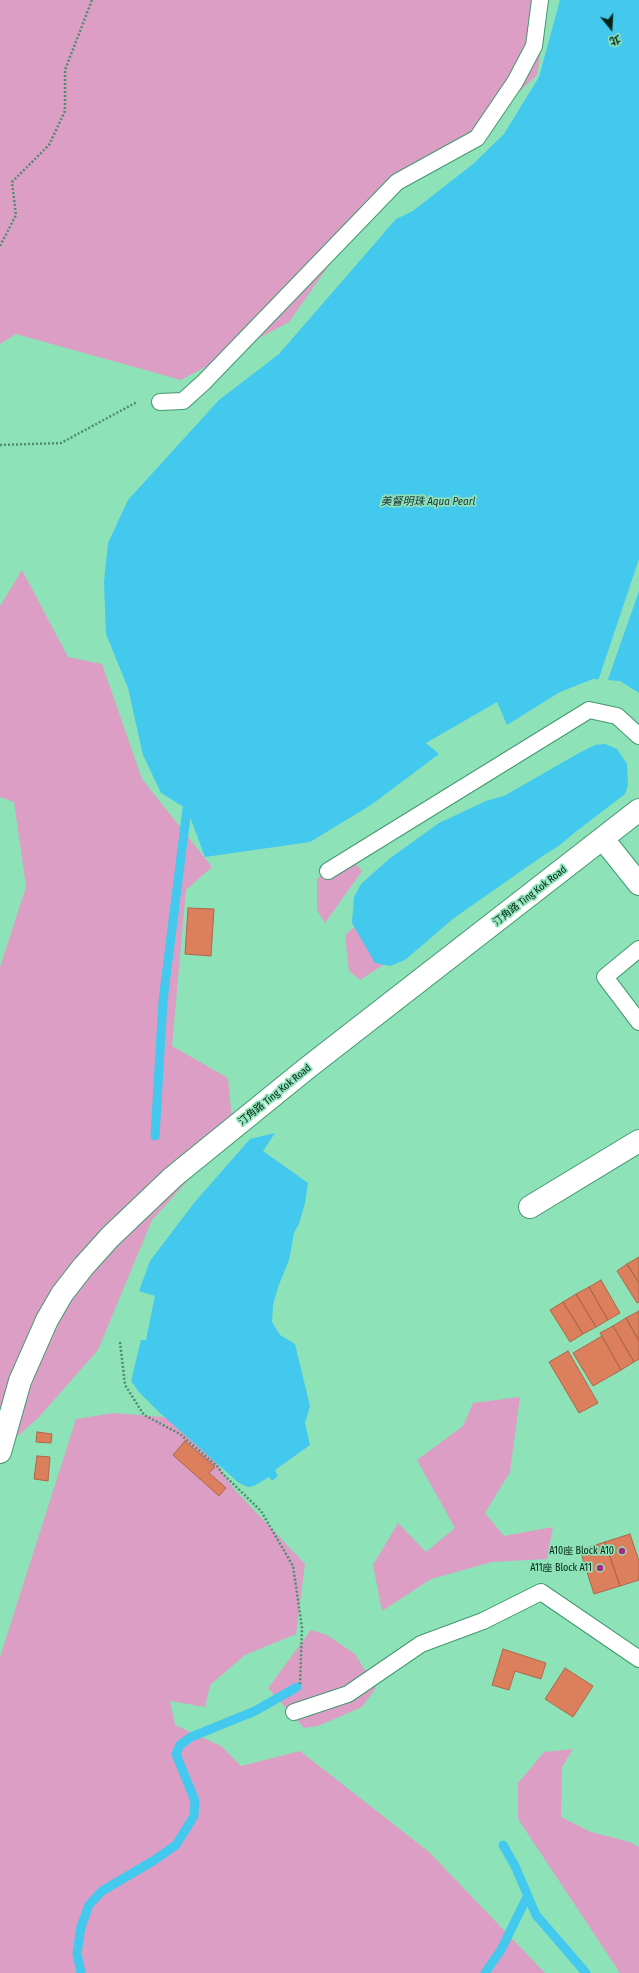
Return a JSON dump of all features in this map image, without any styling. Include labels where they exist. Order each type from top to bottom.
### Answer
[{"type":"street","name":"汀角路 Ting Kok Road","points":[[0,1452],[20,1381],[47,1320],[62,1294],[83,1267],[110,1237],[173,1177],[306,1069],[639,810]]},
{"type":"street","points":[[603,839],[639,884]]},
{"type":"street","points":[[530,1207],[639,1141]]},
{"type":"lane","points":[[160,402],[183,401],[204,382],[397,182],[477,138],[515,82],[534,46],[540,0]]},
{"type":"lane","points":[[328,871],[589,710],[616,716],[639,736]]},
{"type":"lane","points":[[639,949],[606,977],[639,1022]]},
{"type":"lane","points":[[294,1712],[348,1694],[421,1644],[483,1621],[541,1592],[639,1659]]},
{"type":"path","points":[[0,246],[16,216],[12,182],[49,145],[65,111],[65,70],[92,0]]},
{"type":"path","points":[[0,445],[61,443],[135,402]]},
{"type":"path","points":[[120,1342],[125,1385],[144,1415],[180,1434],[218,1466],[222,1472],[261,1511],[293,1566],[302,1628],[300,1691],[294,1712]]},
{"type":"shaded area","points":[[0,0],[549,0],[537,75],[483,126],[371,206],[289,322],[181,380],[16,334],[0,344]]},
{"type":"shaded area","points":[[22,570],[68,657],[102,664],[142,779],[212,867],[186,890],[172,1046],[228,1078],[233,1131],[152,1220],[98,1350],[39,1417],[0,1452],[0,967],[26,887],[14,802],[0,797],[0,606]]},
{"type":"shaded area","points":[[345,852],[362,871],[325,923],[317,910],[317,879]]},
{"type":"shaded area","points":[[366,917],[403,952],[360,980],[349,971],[345,935]]},
{"type":"shaded area","points":[[520,1397],[510,1472],[485,1513],[504,1536],[553,1527],[547,1559],[492,1562],[431,1579],[382,1611],[373,1565],[398,1523],[426,1552],[455,1528],[417,1460],[463,1426],[473,1403]]},
{"type":"shaded area","points":[[114,1413],[186,1419],[234,1489],[305,1564],[296,1634],[245,1655],[210,1685],[205,1707],[170,1701],[175,1725],[221,1746],[241,1766],[300,1751],[429,1852],[545,1973],[0,1973],[0,1657],[76,1419]]},
{"type":"shaded area","points":[[311,1630],[327,1635],[355,1654],[376,1688],[362,1707],[318,1726],[304,1728],[268,1688]]},
{"type":"shaded area","points":[[573,1749],[562,1767],[561,1817],[591,1832],[630,1842],[639,1847],[639,1973],[620,1973],[518,1819],[518,1783],[544,1752]]},
{"type":"water","name":"美督明珠 Aqua Pearl","points":[[560,0],[639,0],[639,693],[620,681],[593,679],[560,692],[507,725],[497,702],[426,743],[439,754],[371,805],[310,842],[205,857],[187,809],[161,793],[143,755],[128,688],[106,634],[104,582],[108,543],[128,500],[219,400],[279,354],[396,219],[413,211],[473,164],[504,134],[539,77]]},
{"type":"water","points":[[605,744],[617,749],[627,764],[628,785],[625,794],[560,845],[454,918],[405,960],[390,966],[375,963],[352,923],[354,897],[361,884],[389,859],[439,823],[486,801],[504,796],[579,753],[595,745]]},
{"type":"water","points":[[275,1133],[263,1151],[308,1183],[305,1203],[299,1224],[294,1233],[289,1260],[278,1287],[273,1305],[272,1322],[280,1335],[295,1344],[310,1406],[305,1423],[310,1445],[275,1470],[278,1476],[272,1481],[269,1477],[254,1486],[248,1487],[239,1483],[160,1413],[139,1392],[131,1381],[141,1340],[146,1340],[155,1296],[139,1291],[150,1261],[194,1203],[250,1139]]},
{"type":"pier","points":[[639,559],[639,591],[607,682],[598,681]]},
{"type":"building","points":[[188,908],[214,909],[211,956],[185,954]]},
{"type":"building","points":[[639,1257],[639,1283],[627,1264]]},
{"type":"building","points":[[627,1264],[639,1283],[639,1302],[637,1303],[617,1271]]},
{"type":"building","points":[[601,1280],[620,1313],[608,1320],[589,1287]]},
{"type":"building","points":[[589,1287],[608,1320],[596,1327],[576,1294]]},
{"type":"building","points":[[576,1294],[596,1327],[583,1334],[563,1302]]},
{"type":"building","points":[[563,1302],[583,1334],[570,1342],[550,1310]]},
{"type":"building","points":[[639,1311],[639,1341],[626,1318]]},
{"type":"building","points":[[626,1318],[639,1341],[639,1359],[634,1362],[613,1326]]},
{"type":"building","points":[[613,1326],[634,1362],[621,1370],[600,1333]]},
{"type":"building","points":[[602,1336],[621,1370],[593,1386],[573,1353]]},
{"type":"building","points":[[568,1351],[598,1403],[579,1413],[549,1362]]},
{"type":"building","points":[[37,1432],[52,1434],[51,1443],[36,1442]]},
{"type":"building","points":[[185,1441],[215,1467],[209,1473],[226,1488],[219,1496],[173,1455]]},
{"type":"building","points":[[37,1456],[50,1457],[48,1481],[34,1479]]},
{"type":"building","name":"A10座 Block A10","points":[[630,1534],[639,1561],[639,1580],[620,1586],[605,1542]]},
{"type":"building","name":"A11座 Block A11","points":[[605,1542],[620,1586],[594,1594],[580,1550]]},
{"type":"building","points":[[503,1649],[546,1663],[541,1679],[515,1671],[509,1690],[492,1685]]},
{"type":"building","points":[[565,1668],[593,1686],[573,1717],[545,1699]]},
{"type":"waterway","points":[[155,1136],[163,1001],[187,809]]},
{"type":"waterway","points":[[81,1973],[77,1953],[81,1927],[89,1905],[102,1891],[153,1861],[176,1845],[194,1816],[195,1801],[176,1754],[180,1745],[191,1737],[255,1711],[297,1687]]},
{"type":"waterway","points":[[503,1845],[515,1866],[536,1915],[586,1973]]},
{"type":"waterway","points":[[485,1973],[501,1950],[527,1897]]},
{"type":"place","name":"A10座 Block A10","points":[[622,1551]]},
{"type":"place","name":"A11座 Block A11","points":[[600,1568]]}]
